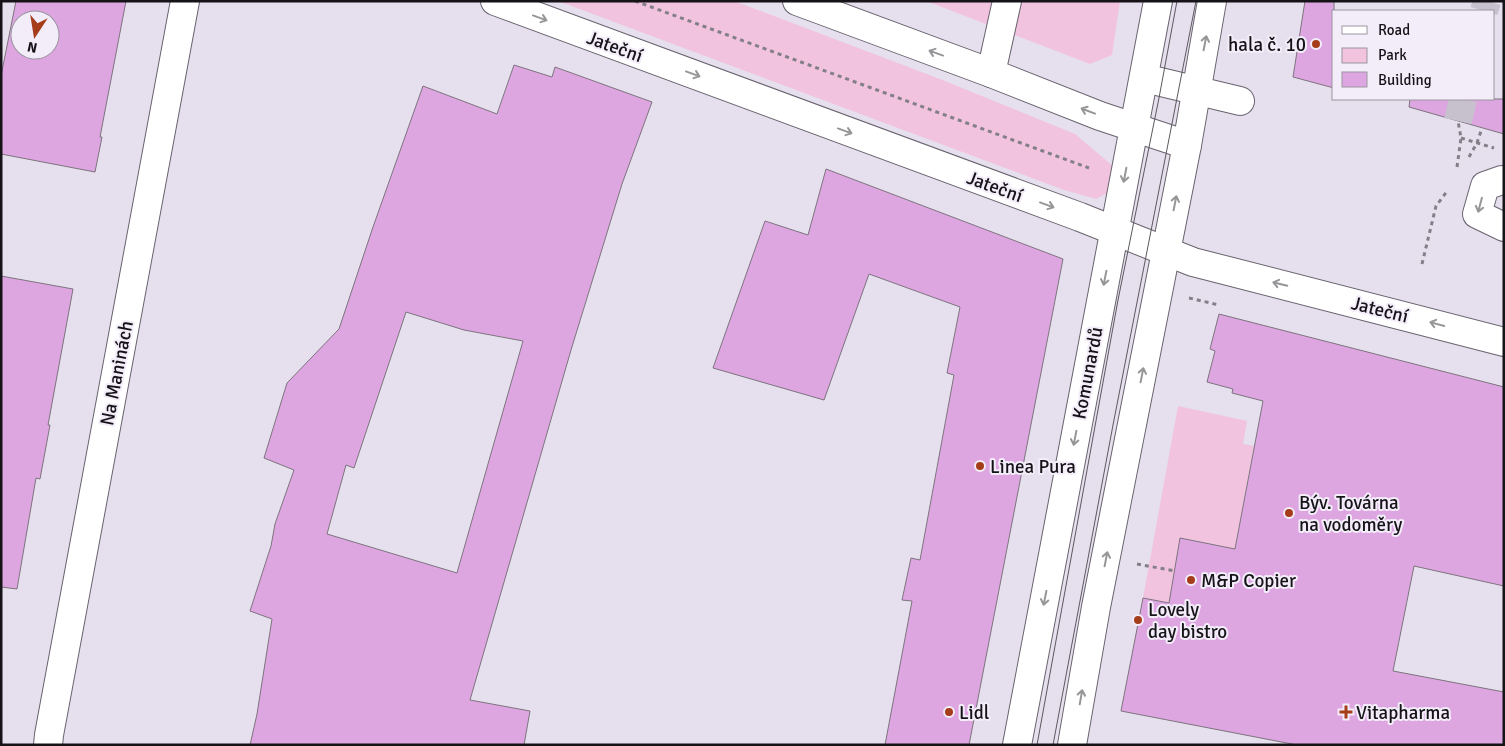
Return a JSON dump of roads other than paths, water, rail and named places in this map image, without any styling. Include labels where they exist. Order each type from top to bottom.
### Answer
[{"type":"street","name":"Na Maninách","points":[[48,745],[50,725],[185,1]]},
{"type":"street","name":"Jateční","points":[[495,1],[1114,230],[1193,262],[1504,342]]},
{"type":"street","points":[[797,1],[991,73],[1100,116],[1187,145]]},
{"type":"street","points":[[991,73],[1007,1]]},
{"type":"street","name":"Komunardů","points":[[1017,745],[1158,1]]},
{"type":"street","points":[[1072,745],[1096,607],[1187,145],[1212,1]]},
{"type":"street","points":[[1144,78],[1240,100]]},
{"type":"street","points":[[1504,180],[1485,186],[1477,214],[1504,228]]},
{"type":"tunnel","points":[[1484,10],[1487,1]]},
{"type":"tunnel","points":[[1458,121],[1463,100]]},
{"type":"tram line","points":[[1037,745],[1118,300],[1177,1]]},
{"type":"tram line","points":[[1053,745],[1196,1]]},
{"type":"place","name":"hala č. 10","points":[[1316,44]]},
{"type":"place","name":"Linea Pura","points":[[980,466]]},
{"type":"place","name":"Býv. Továrna na vodoměry","points":[[1289,513]]},
{"type":"place","name":"M&P Copier","points":[[1191,580]]},
{"type":"place","name":"Lovely day bistro","points":[[1138,620]]},
{"type":"place","name":"Lidl","points":[[949,712]]},
{"type":"place","name":"Vitapharma","points":[[1346,712]]}]
